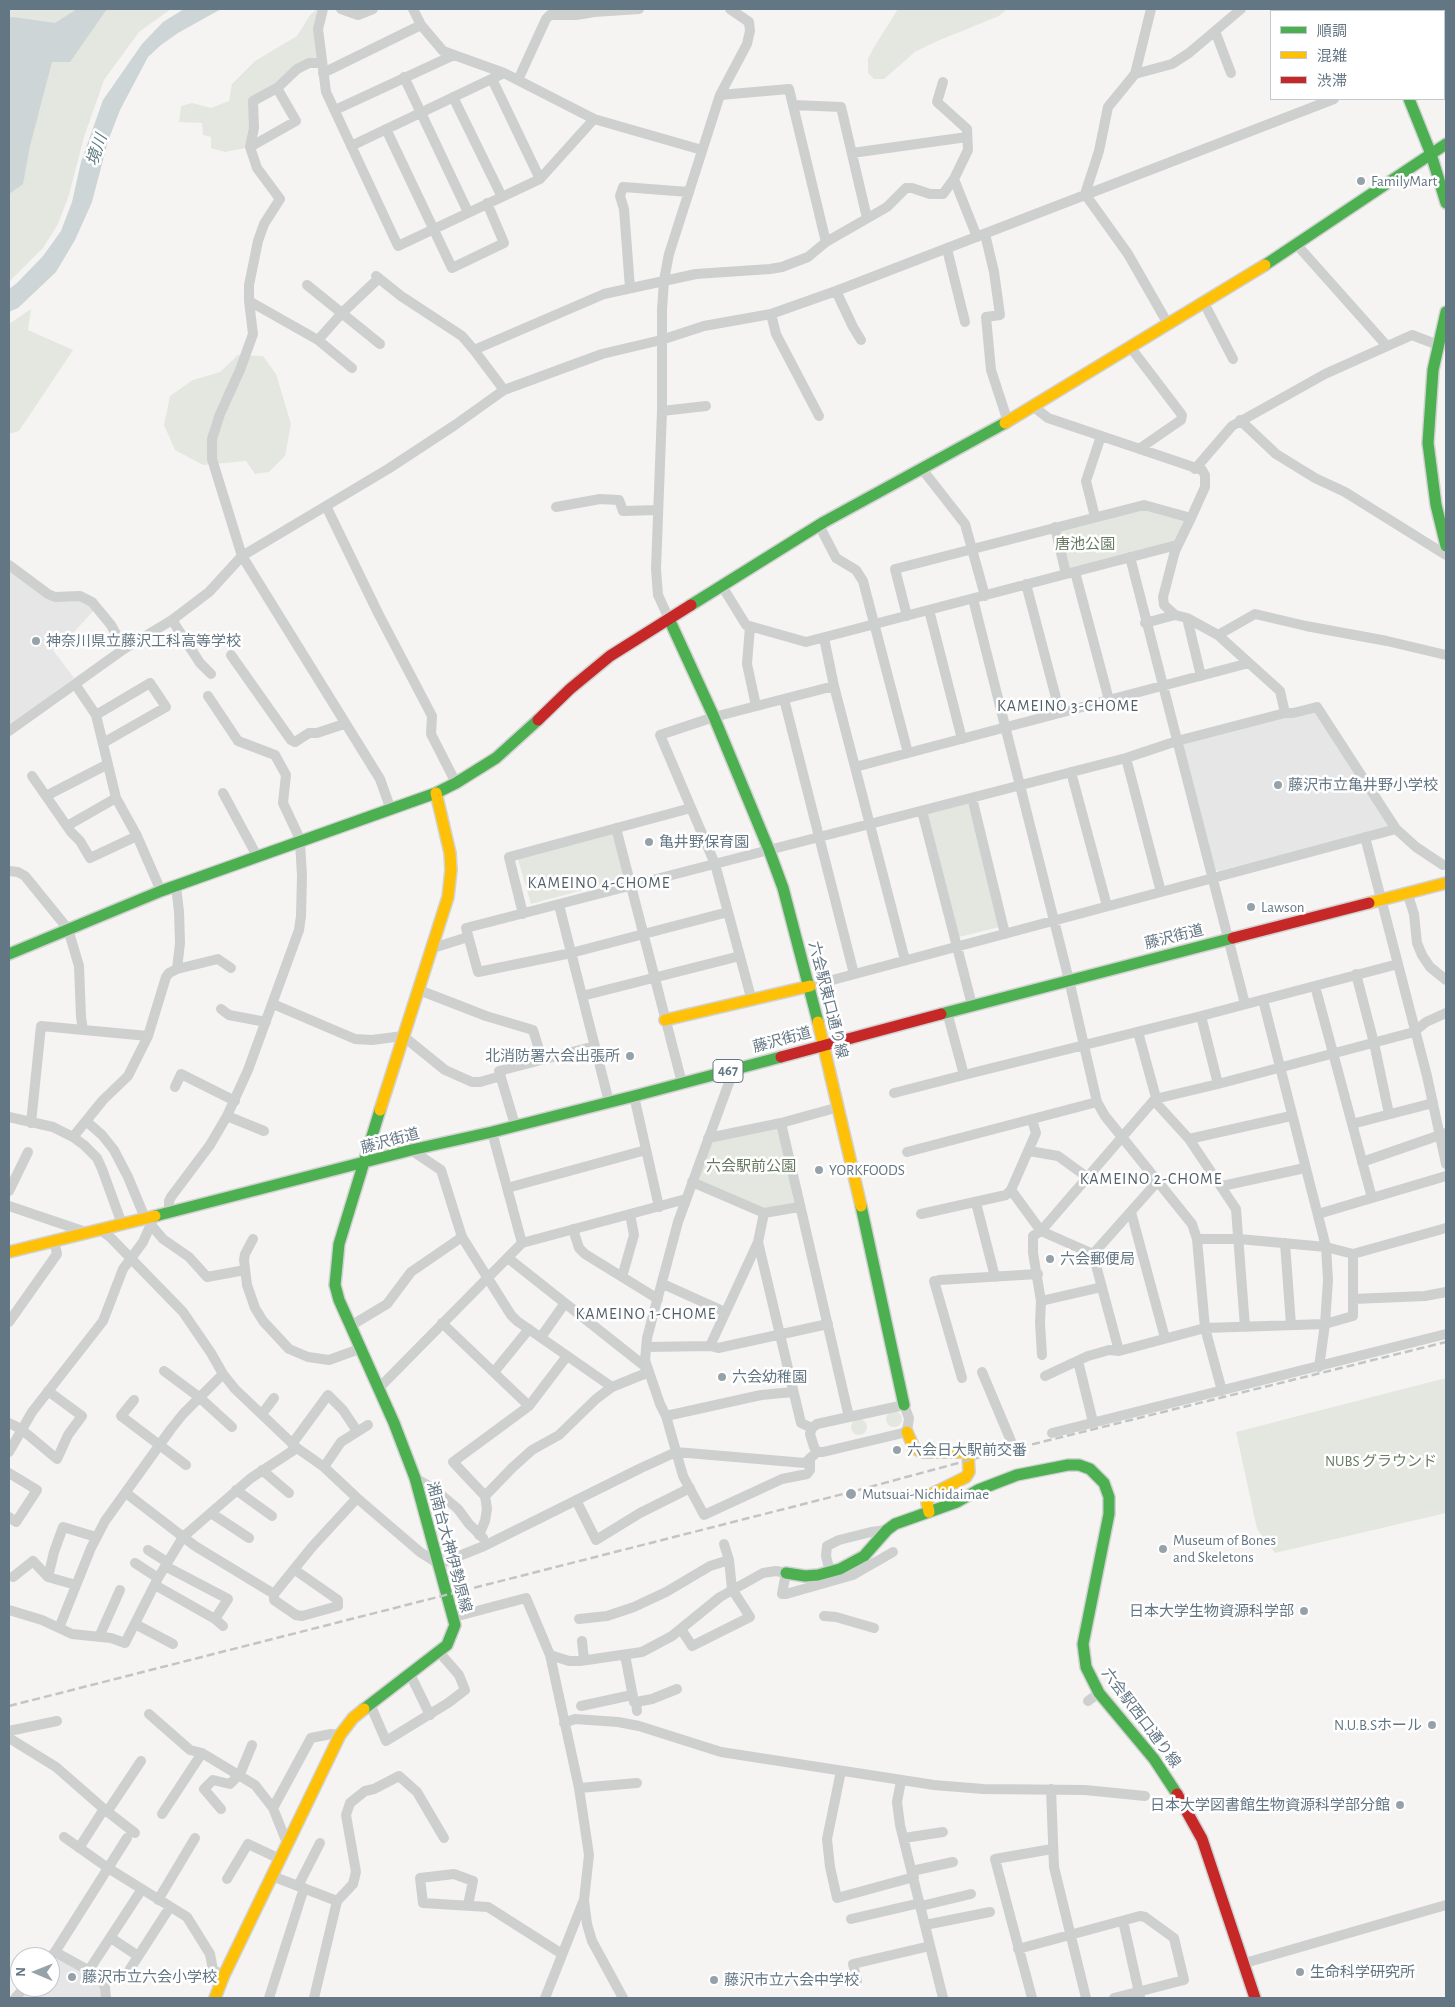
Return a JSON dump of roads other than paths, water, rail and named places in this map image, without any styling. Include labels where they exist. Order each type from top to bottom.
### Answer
[{"type":"main road","points":[[1409,100],[1431,154],[1446,203]]},
{"type":"main road","points":[[9,954],[161,891],[391,810],[436,793],[456,783],[496,758],[517,741],[570,689],[610,656],[819,525],[1008,422],[1131,348],[1297,246],[1446,144]]},
{"type":"main road","points":[[1446,313],[1433,370],[1428,443],[1436,505],[1446,546]]},
{"type":"main road","name":"六会駅東口通り線","points":[[669,618],[714,717],[783,888],[810,986],[839,1107],[904,1405]]},
{"type":"main road","name":"湘南台大神伊勢原線","points":[[215,1998],[224,1975],[340,1735],[353,1718],[447,1645],[455,1625],[440,1564],[415,1478],[362,1348],[339,1300],[335,1285],[339,1244],[362,1164],[448,897],[452,870],[447,838],[436,793]]},
{"type":"main road","name":"藤沢街道","points":[[9,1252],[100,1229],[150,1219],[169,1212],[411,1150],[492,1132],[634,1096],[972,1005],[1446,883]]},
{"type":"main road","points":[[665,1020],[810,986]]},
{"type":"main road","points":[[906,1432],[914,1448],[922,1452],[968,1452],[969,1472],[966,1477],[930,1496],[927,1503],[929,1512]]},
{"type":"main road","name":"六会駅西口通り線","points":[[887,1530],[895,1524],[958,1502],[978,1490],[1017,1475],[1068,1465],[1079,1465],[1090,1469],[1104,1483],[1109,1496],[1109,1514],[1097,1565],[1083,1649],[1086,1667],[1099,1693],[1154,1759],[1202,1839],[1255,1998]]},
{"type":"main road","points":[[786,1573],[818,1576],[840,1569],[864,1556],[887,1530]]},
{"type":"street","points":[[323,9],[318,29],[326,92],[398,246],[540,179],[594,118]]},
{"type":"street","points":[[341,9],[358,15],[373,9]]},
{"type":"street","points":[[413,9],[420,25],[443,51],[518,80],[594,118],[702,150]]},
{"type":"street","points":[[518,80],[546,19],[550,15],[576,15],[639,9]]},
{"type":"street","points":[[669,618],[658,596],[656,569],[662,411],[661,340],[664,280],[668,254],[720,95],[747,44],[750,31],[749,22],[730,9]]},
{"type":"street","points":[[1085,194],[1099,151],[1108,108],[1135,74],[1151,9]]},
{"type":"street","points":[[1135,74],[1172,64],[1190,52],[1241,9]]},
{"type":"street","points":[[391,810],[380,780],[242,556],[212,459],[212,439],[220,414],[240,370],[253,334],[249,285],[258,242],[264,224],[280,200],[257,168],[250,147],[254,128],[253,102],[277,88],[297,69],[309,63],[322,68],[420,25]]},
{"type":"street","points":[[1215,31],[1231,73]]},
{"type":"street","points":[[335,110],[454,54]]},
{"type":"street","points":[[351,146],[504,74]]},
{"type":"street","points":[[404,78],[468,212]]},
{"type":"street","points":[[492,79],[540,179]]},
{"type":"street","points":[[474,350],[604,294],[696,274],[782,267],[808,257],[826,242],[887,207],[906,188],[930,194],[943,194],[954,179],[968,150],[967,129],[937,102],[943,82]]},
{"type":"street","points":[[250,147],[296,121],[277,88]]},
{"type":"street","points":[[720,95],[789,89],[826,242]]},
{"type":"street","points":[[453,97],[502,197]]},
{"type":"street","points":[[9,731],[124,649],[172,620],[208,592],[242,556],[388,469],[504,390],[602,354],[661,340],[704,326],[771,314],[981,236],[1085,194],[1331,100]]},
{"type":"street","points":[[793,105],[841,107],[867,218]]},
{"type":"street","points":[[386,129],[452,268],[504,243],[487,204]]},
{"type":"street","points":[[852,153],[967,137]]},
{"type":"street","points":[[954,179],[981,236],[994,272],[1000,315],[986,317],[991,370],[1008,422]]},
{"type":"street","points":[[630,288],[624,209],[620,196],[623,187],[689,192]]},
{"type":"street","points":[[1085,194],[1128,254],[1168,324]]},
{"type":"street","points":[[1297,246],[1387,346]]},
{"type":"street","points":[[947,248],[965,322]]},
{"type":"street","points":[[318,340],[377,277],[401,296],[462,336],[504,390]]},
{"type":"street","points":[[307,285],[380,344]]},
{"type":"street","points":[[836,291],[861,340]]},
{"type":"street","points":[[249,301],[318,340],[352,368]]},
{"type":"street","points":[[1204,303],[1233,359]]},
{"type":"street","points":[[771,314],[776,334],[819,416]]},
{"type":"street","points":[[1195,469],[1232,426],[1240,420],[1325,374],[1412,335],[1438,345]]},
{"type":"street","points":[[1131,348],[1182,415],[1181,420],[1139,449]]},
{"type":"street","points":[[662,411],[706,406]]},
{"type":"street","points":[[1034,407],[1048,418],[1202,470],[1205,475],[1205,487],[1177,545],[1162,601],[1175,615],[1187,618],[1218,635],[1280,691],[1286,713]]},
{"type":"street","points":[[1240,420],[1276,454],[1315,478],[1345,492],[1446,555]]},
{"type":"street","points":[[1095,517],[1086,481],[1101,436]]},
{"type":"street","points":[[922,469],[965,524],[984,596]]},
{"type":"street","points":[[556,507],[600,500],[618,500],[623,511],[658,510]]},
{"type":"street","points":[[907,616],[895,569],[1144,505],[1191,518]]},
{"type":"street","points":[[326,506],[378,613],[432,716],[432,734],[456,783]]},
{"type":"street","points":[[819,525],[836,558],[861,575],[908,753]]},
{"type":"street","points":[[1055,527],[1110,700]]},
{"type":"street","points":[[722,586],[746,625],[806,642],[1177,545]]},
{"type":"street","points":[[1130,557],[1145,623],[1245,1004]]},
{"type":"street","points":[[9,565],[48,594],[55,597],[86,597],[102,612],[124,649]]},
{"type":"street","points":[[1026,584],[1060,713]]},
{"type":"street","points":[[973,598],[1069,980],[1097,1102],[1105,1116],[1192,1224],[1197,1239],[1206,1328],[1222,1390]]},
{"type":"street","points":[[929,610],[962,739]]},
{"type":"street","points":[[1218,635],[1255,614],[1306,626],[1387,640],[1446,655]]},
{"type":"street","points":[[1145,623],[1175,615]]},
{"type":"street","points":[[1187,618],[1201,676]]},
{"type":"street","points":[[172,620],[200,663],[211,674]]},
{"type":"street","points":[[750,627],[746,664],[756,706]]},
{"type":"street","points":[[824,638],[834,686],[905,960]]},
{"type":"street","points":[[231,655],[291,740],[295,742],[309,733],[317,733],[344,724]]},
{"type":"street","points":[[855,767],[1249,663]]},
{"type":"street","points":[[96,715],[150,683],[166,707],[103,743]]},
{"type":"street","points":[[75,684],[96,715],[116,798],[137,836],[161,891]]},
{"type":"street","points":[[752,1001],[715,864],[660,735],[714,717],[834,686]]},
{"type":"street","points":[[169,1212],[171,1197],[210,1145],[228,1116],[273,1004],[299,930],[302,876],[300,842],[283,803],[286,775],[275,755],[238,741],[208,696]]},
{"type":"street","points":[[784,699],[854,974]]},
{"type":"street","points":[[728,912],[571,953],[478,972],[466,928],[1126,758],[1177,741],[1317,707],[1396,829],[1416,847],[1443,864]]},
{"type":"street","points":[[1126,758],[1161,892]]},
{"type":"street","points":[[46,796],[108,764]]},
{"type":"street","points":[[1071,772],[1107,906]]},
{"type":"street","points":[[32,776],[90,858],[137,836]]},
{"type":"street","points":[[223,793],[257,856]]},
{"type":"street","points":[[67,826],[116,798]]},
{"type":"street","points":[[972,798],[1005,934]]},
{"type":"street","points":[[523,914],[509,857],[691,808]]},
{"type":"street","points":[[922,811],[972,1005]]},
{"type":"street","points":[[616,828],[682,1083]]},
{"type":"street","points":[[810,986],[1396,829]]},
{"type":"street","points":[[1365,837],[1414,1032],[1443,1134],[1446,1164]]},
{"type":"street","points":[[9,871],[25,876],[68,929],[79,966],[83,1030]]},
{"type":"street","points":[[176,886],[180,912],[180,943],[177,969]]},
{"type":"street","points":[[1407,892],[1414,914],[1417,943],[1430,967],[1446,980]]},
{"type":"street","points":[[559,905],[609,1102]]},
{"type":"street","points":[[433,948],[468,937]]},
{"type":"street","points":[[582,996],[740,956]]},
{"type":"street","points":[[72,1136],[103,1100],[128,1076],[148,1036],[166,977],[169,973],[177,969],[218,959],[231,968]]},
{"type":"street","points":[[894,1093],[1085,1046],[1398,964]]},
{"type":"street","points":[[1356,974],[1374,1043],[1389,1114]]},
{"type":"street","points":[[1315,986],[1372,1198]]},
{"type":"street","points":[[419,990],[486,1016],[533,1030],[542,1059]]},
{"type":"street","points":[[1263,1000],[1326,1247],[1328,1280],[1325,1324],[1319,1367]]},
{"type":"street","points":[[273,1004],[356,1039],[372,1040],[403,1036],[445,1070],[459,1078],[480,1082],[501,1076]]},
{"type":"street","points":[[221,1009],[229,1015],[266,1022]]},
{"type":"street","points":[[947,1012],[964,1075]]},
{"type":"street","points":[[1042,1355],[1041,1300],[1033,1253],[1033,1236],[1041,1231],[1155,1099],[1414,1032],[1426,1022],[1446,1013]]},
{"type":"street","points":[[1201,1016],[1218,1084]]},
{"type":"street","points":[[31,1123],[41,1026],[148,1036]]},
{"type":"street","points":[[1138,1032],[1155,1099],[1166,1115],[1189,1139],[1236,1209],[1245,1326]]},
{"type":"street","points":[[515,1125],[499,1071],[595,1046]]},
{"type":"street","points":[[100,1229],[183,1312],[223,1374],[235,1389],[294,1446],[324,1467],[420,1552],[440,1564],[490,1544],[676,1452],[805,1463],[814,1455],[906,1432],[909,1418],[904,1405],[817,1424],[812,1428],[810,1434],[814,1455],[807,1474],[782,1479],[704,1515],[683,1476],[676,1452],[666,1416],[648,1370],[646,1347],[678,1222],[734,1069]]},
{"type":"street","points":[[175,1087],[181,1074],[235,1100]]},
{"type":"street","points":[[634,1096],[659,1207]]},
{"type":"street","points":[[907,1152],[1097,1102]]},
{"type":"street","points":[[1352,1124],[1433,1103]]},
{"type":"street","points":[[708,1138],[780,1123],[839,1107]]},
{"type":"street","points":[[228,1116],[264,1131]]},
{"type":"street","points":[[1189,1139],[1292,1116]]},
{"type":"street","points":[[9,1117],[53,1127],[72,1136],[97,1158],[122,1224]]},
{"type":"street","points":[[921,1214],[1006,1195],[1011,1190],[1030,1152],[1036,1133],[1032,1120]]},
{"type":"street","points":[[86,1121],[102,1135],[114,1150],[150,1219],[163,1238],[189,1256],[207,1277],[245,1270]]},
{"type":"street","points":[[780,1123],[850,1416]]},
{"type":"street","points":[[492,1132],[522,1243]]},
{"type":"street","points":[[1362,1162],[1443,1134]]},
{"type":"street","points":[[411,1150],[441,1170],[462,1237],[511,1315],[612,1387]]},
{"type":"street","points":[[507,1188],[646,1150]]},
{"type":"street","points":[[9,1191],[28,1152]]},
{"type":"street","points":[[1030,1152],[1058,1156],[1087,1178]]},
{"type":"street","points":[[1222,1186],[1305,1168]]},
{"type":"street","points":[[1318,1214],[1446,1176]]},
{"type":"street","points":[[1094,1254],[1158,1181]]},
{"type":"street","points":[[692,1182],[764,1214],[799,1207]]},
{"type":"street","points":[[1011,1190],[1041,1231],[1094,1254]]},
{"type":"street","points":[[379,1388],[522,1243],[686,1199]]},
{"type":"street","points":[[976,1203],[995,1277]]},
{"type":"street","points":[[9,1206],[87,1233]]},
{"type":"street","points":[[1131,1212],[1165,1338]]},
{"type":"street","points":[[622,1277],[634,1235],[630,1214]]},
{"type":"street","points":[[710,1346],[758,1242],[764,1214]]},
{"type":"street","points":[[9,1452],[20,1429],[103,1321],[123,1269],[142,1242],[150,1219]]},
{"type":"street","points":[[1197,1239],[1239,1239],[1285,1243],[1326,1247],[1354,1254],[1446,1228]]},
{"type":"street","points":[[573,1229],[579,1248],[585,1254],[658,1299]]},
{"type":"street","points":[[352,1325],[387,1304],[411,1272],[462,1237]]},
{"type":"street","points":[[253,1239],[245,1254],[247,1285],[255,1308],[269,1328],[289,1349],[308,1357],[329,1360],[362,1348]]},
{"type":"street","points":[[9,1322],[57,1254],[54,1240]]},
{"type":"street","points":[[758,1242],[801,1423],[812,1428]]},
{"type":"street","points":[[1285,1243],[1291,1325]]},
{"type":"street","points":[[1094,1254],[1119,1351]]},
{"type":"street","points":[[1045,1376],[1109,1350],[1119,1351],[1206,1328],[1325,1324],[1353,1316],[1354,1254]]},
{"type":"street","points":[[508,1258],[648,1370]]},
{"type":"street","points":[[962,1378],[937,1280],[1038,1274]]},
{"type":"street","points":[[663,1284],[725,1312]]},
{"type":"street","points":[[1041,1300],[1102,1287]]},
{"type":"street","points":[[1353,1299],[1425,1296],[1446,1292]]},
{"type":"street","points":[[541,1338],[565,1303]]},
{"type":"street","points":[[442,1323],[529,1406]]},
{"type":"street","points":[[646,1347],[710,1346],[718,1348],[828,1324]]},
{"type":"street","points":[[494,1372],[529,1329]]},
{"type":"street","points":[[1052,1433],[1446,1334]]},
{"type":"street","points":[[479,1535],[486,1515],[485,1496],[453,1462],[529,1406],[566,1356]]},
{"type":"street","points":[[1078,1361],[1093,1422]]},
{"type":"street","points":[[485,1496],[532,1450],[558,1435],[596,1399],[612,1387],[648,1370]]},
{"type":"street","points":[[164,1371],[232,1427]]},
{"type":"street","points":[[982,1372],[1011,1441]]},
{"type":"street","points":[[59,1628],[96,1537],[183,1414],[223,1374]]},
{"type":"street","points":[[9,1423],[20,1429],[57,1459],[68,1435],[82,1416],[48,1391]]},
{"type":"street","points":[[666,1416],[761,1395],[793,1392]]},
{"type":"street","points":[[9,1610],[42,1620],[72,1634],[111,1638],[125,1643],[156,1582],[183,1537],[236,1490],[294,1446],[328,1395],[343,1410],[357,1431]]},
{"type":"street","points":[[262,1414],[274,1398]]},
{"type":"street","points":[[134,1400],[122,1416],[186,1465]]},
{"type":"street","points":[[324,1467],[341,1442],[368,1425]]},
{"type":"street","points":[[262,1470],[289,1493]]},
{"type":"street","points":[[9,1473],[37,1490],[16,1522],[9,1517]]},
{"type":"street","points":[[415,1478],[433,1488],[458,1508],[479,1535],[490,1544]]},
{"type":"street","points":[[576,1500],[596,1540],[640,1513],[690,1488]]},
{"type":"street","points":[[236,1490],[272,1516]]},
{"type":"street","points":[[126,1493],[183,1537],[274,1594]]},
{"type":"street","points":[[295,1570],[338,1600],[338,1606],[302,1616],[296,1615],[274,1600],[274,1594],[312,1547],[357,1498]]},
{"type":"street","points":[[212,1512],[249,1538]]},
{"type":"street","points":[[48,1577],[62,1527],[96,1537]]},
{"type":"street","points":[[830,1572],[826,1556],[827,1546],[839,1540],[887,1530]]},
{"type":"street","points":[[681,1629],[692,1646],[750,1617],[732,1589],[729,1560],[724,1544]]},
{"type":"street","points":[[135,1563],[156,1582],[219,1622],[228,1600],[166,1564],[148,1550]]},
{"type":"street","points":[[550,1655],[569,1661],[642,1652],[656,1646],[681,1629],[732,1589],[769,1571],[786,1573],[782,1594],[853,1575],[893,1552]]},
{"type":"street","points":[[579,1619],[607,1616],[634,1607],[666,1592],[710,1566],[729,1560]]},
{"type":"street","points":[[13,1577],[33,1561],[48,1577],[76,1585]]},
{"type":"street","points":[[98,1637],[110,1604],[120,1590]]},
{"type":"street","points":[[454,1616],[526,1598],[550,1655],[579,1788],[589,1855],[584,1900],[587,1924],[592,1941],[623,1998]]},
{"type":"street","points":[[824,1616],[836,1617],[874,1628]]},
{"type":"street","points":[[135,1624],[173,1644]]},
{"type":"street","points":[[582,1641],[584,1660]]},
{"type":"street","points":[[370,1704],[386,1742],[448,1704],[465,1690],[460,1675],[439,1652]]},
{"type":"street","points":[[625,1655],[635,1703]]},
{"type":"street","points":[[410,1674],[430,1715]]},
{"type":"street","points":[[581,1706],[635,1703],[652,1699],[677,1689]]},
{"type":"street","points":[[1088,1701],[1099,1693]]},
{"type":"street","points":[[149,1714],[190,1750],[202,1753],[255,1784],[273,1808],[287,1844]]},
{"type":"street","points":[[564,1723],[575,1719],[632,1724],[721,1752],[901,1781],[959,1788],[1102,1791],[1145,1796]]},
{"type":"street","points":[[9,1732],[57,1721]]},
{"type":"street","points":[[273,1808],[312,1738],[331,1734],[340,1735]]},
{"type":"street","points":[[9,1738],[56,1767],[132,1836],[108,1868],[57,1947]]},
{"type":"street","points":[[221,1809],[204,1789],[213,1780],[230,1784],[240,1774],[252,1745]]},
{"type":"street","points":[[162,1814],[202,1753]]},
{"type":"street","points":[[79,1848],[141,1761]]},
{"type":"street","points":[[841,1771],[827,1839],[830,1867],[837,1898],[953,1862]]},
{"type":"street","points":[[314,1998],[337,1901],[353,1884],[356,1872],[346,1815],[350,1803],[365,1791],[374,1789],[399,1776],[417,1792],[444,1838]]},
{"type":"street","points":[[901,1781],[897,1813],[943,1998]]},
{"type":"street","points":[[579,1788],[637,1784]]},
{"type":"street","points":[[1051,1789],[1052,1849],[1058,1890],[1086,1998]]},
{"type":"street","points":[[904,1838],[943,1832]]},
{"type":"street","points":[[64,1837],[108,1868],[187,1917],[210,1954],[213,1970],[224,1975]]},
{"type":"street","points":[[158,1900],[195,1838]]},
{"type":"street","points":[[269,1998],[301,1887],[320,1843]]},
{"type":"street","points":[[227,1879],[248,1844],[280,1859]]},
{"type":"street","points":[[1032,1998],[995,1859],[1052,1849]]},
{"type":"street","points":[[468,1905],[473,1881],[454,1874],[420,1878],[423,1903],[488,1907],[562,1954]]},
{"type":"street","points":[[272,1876],[337,1901]]},
{"type":"street","points":[[89,1970],[142,1890]]},
{"type":"street","points":[[851,1919],[971,1894]]},
{"type":"street","points":[[545,1998],[584,1900]]},
{"type":"street","points":[[1244,1963],[1446,1906]]},
{"type":"street","points":[[130,1969],[170,1907]]},
{"type":"street","points":[[926,1925],[990,1912]]},
{"type":"street","points":[[1018,1948],[1140,1916],[1145,1917],[1174,1938],[1184,1980],[1140,1995],[1114,1998]]},
{"type":"street","points":[[1123,1921],[1140,1995]]},
{"type":"street","points":[[111,1938],[138,1956]]},
{"type":"street","points":[[858,1981],[853,1964],[930,1946]]},
{"type":"street","points":[[60,1958],[89,1970],[103,1980],[106,1998]]},
{"type":"water","points":[[77,9],[107,9],[70,62],[52,62],[30,146],[23,184],[9,194],[9,18],[55,23]]},
{"type":"water","name":"境川","points":[[184,9],[221,9],[178,33],[148,57],[120,110],[108,141],[92,202],[75,240],[56,272],[18,308],[9,312],[9,289],[43,256],[61,231],[72,202],[81,162],[103,100],[142,44],[163,22]]},
{"type":"railway","points":[[9,1706],[851,1492],[973,1459],[1446,1342]]},
{"type":"place","name":"FamilyMart","points":[[1361,181]]},
{"type":"place","name":"神奈川県立藤沢工科高等学校","points":[[36,641]]},
{"type":"place","name":"藤沢市立亀井野小学校","points":[[1278,785]]},
{"type":"place","name":"亀井野保育園","points":[[649,842]]},
{"type":"place","name":"Lawson","points":[[1251,907]]},
{"type":"place","name":"北消防署六会出張所","points":[[630,1056]]},
{"type":"place","name":"YORKFOODS","points":[[819,1170]]},
{"type":"place","name":"六会郵便局","points":[[1050,1259]]},
{"type":"place","name":"六会幼稚園","points":[[722,1377]]},
{"type":"place","name":"六会日大駅前交番","points":[[897,1450]]},
{"type":"place","name":"Mutsuai-Nichidaimae","points":[[851,1494]]},
{"type":"place","name":"Museum of Bones and Skeletons","points":[[1163,1549]]},
{"type":"place","name":"日本大学生物資源科学部","points":[[1304,1611]]},
{"type":"place","name":"N.U.B.Sホール","points":[[1432,1725]]},
{"type":"place","name":"日本大学図書館生物資源科学部分館","points":[[1400,1805]]},
{"type":"place","name":"生命科学研究所","points":[[1300,1972]]},
{"type":"place","name":"藤沢市立六会小学校","points":[[72,1977]]},
{"type":"place","name":"藤沢市立六会中学校","points":[[714,1980]]},
{"type":"district","name":"KAMEINO 3-CHOME","points":[[1068,706]]},
{"type":"district","name":"KAMEINO 4-CHOME","points":[[599,883]]},
{"type":"district","name":"KAMEINO 2-CHOME","points":[[1151,1179]]},
{"type":"district","name":"KAMEINO 1-CHOME","points":[[646,1314]]},
{"type":"park label","name":"唐池公園","points":[[1085,544]]},
{"type":"park label","name":"六会駅前公園","points":[[751,1166]]},
{"type":"park label","name":"NUBS グラウンド","points":[[1381,1461]]}]
